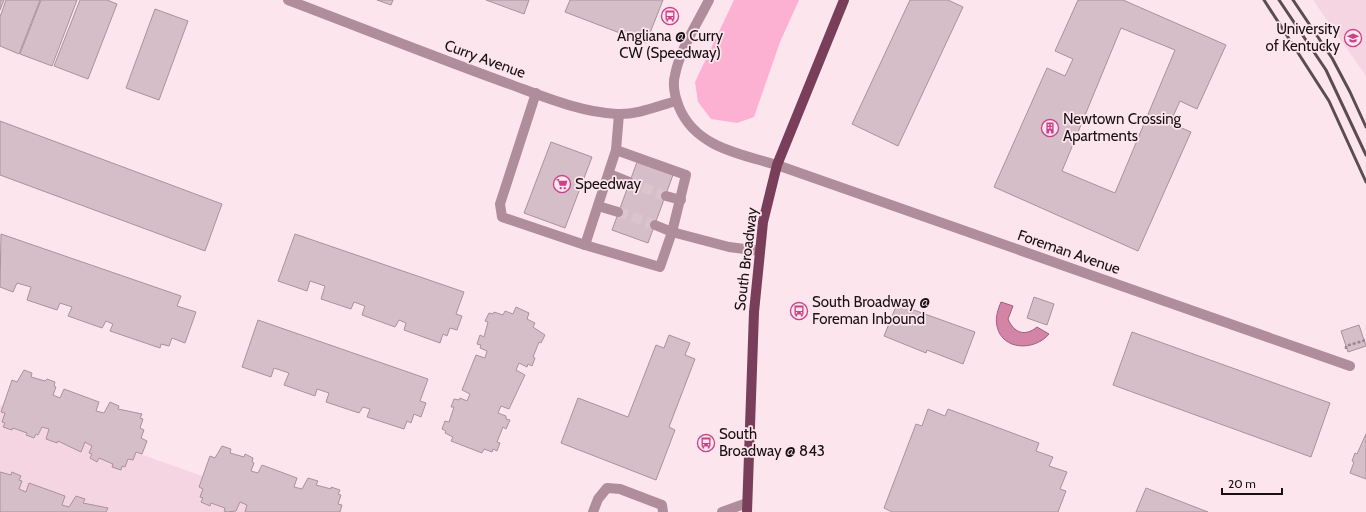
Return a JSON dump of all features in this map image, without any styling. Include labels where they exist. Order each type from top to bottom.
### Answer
[{"type":"main road","name":"South Broadway","points":[[747,508],[754,312],[763,222],[777,165],[844,0]]},
{"type":"street","name":"Curry Avenue","points":[[288,0],[565,104],[602,113],[619,114],[636,112],[676,101]]},
{"type":"street","points":[[676,101],[673,89],[678,64],[709,0]]},
{"type":"street","points":[[536,93],[500,204],[502,217],[585,245],[660,267],[672,232],[686,175],[616,150]]},
{"type":"street","name":"Foreman Avenue","points":[[676,101],[688,123],[702,137],[731,151],[777,165],[1350,366]]},
{"type":"street","points":[[585,245],[616,150],[619,114]]},
{"type":"street","points":[[609,174],[630,182]]},
{"type":"street","points":[[666,196],[681,200]]},
{"type":"street","points":[[598,206],[618,212]]},
{"type":"street","points":[[655,225],[672,232],[729,247],[760,251]]},
{"type":"street","points":[[593,512],[598,499],[607,488],[620,489],[662,505],[663,512]]},
{"type":"street","points":[[722,512],[747,508]]},
{"type":"path","points":[[1346,346],[1366,340]]},
{"type":"shaded area","points":[[734,0],[799,0],[780,42],[754,117],[737,123],[711,119],[698,102],[695,82]]},
{"type":"shaded area","name":"University of Kentucky","points":[[1313,0],[1366,0],[1366,76]]},
{"type":"shaded area","points":[[1001,302],[1013,306],[1008,319],[1013,328],[1024,333],[1037,327],[1049,334],[1043,340],[1028,346],[1012,344],[1005,340],[1000,334],[996,323]]},
{"type":"shaded area","points":[[0,405],[305,512],[0,512]]},
{"type":"building","points":[[0,0],[4,0],[0,10]]},
{"type":"building","points":[[6,0],[40,0],[19,54],[0,46],[0,17]]},
{"type":"building","points":[[41,0],[77,0],[52,66],[20,54]]},
{"type":"building","points":[[80,0],[107,0],[117,4],[88,79],[54,66]]},
{"type":"building","points":[[377,0],[393,0],[391,5]]},
{"type":"building","points":[[486,0],[529,0],[524,14]]},
{"type":"building","points":[[570,0],[663,0],[646,43],[565,12]]},
{"type":"building","points":[[910,0],[948,0],[963,7],[898,146],[852,124]]},
{"type":"building","name":"Newtown Crossing Apartments","points":[[1078,0],[1123,0],[1226,45],[1197,109],[1180,101],[1170,123],[1191,132],[1138,251],[994,187],[1047,68],[1065,76],[1073,59],[1055,51]],"holes":[[[1121,28],[1175,50],[1115,193],[1062,171]]]},
{"type":"building","points":[[155,9],[188,21],[159,100],[126,88]]},
{"type":"building","points":[[0,121],[222,204],[205,251],[0,175]]},
{"type":"building","points":[[551,142],[592,157],[565,228],[524,213]]},
{"type":"building","points":[[637,162],[673,175],[648,243],[612,230]]},
{"type":"building","points":[[1,234],[181,296],[177,306],[196,312],[185,343],[172,338],[169,346],[161,344],[160,348],[110,331],[113,324],[106,321],[102,328],[68,316],[72,307],[60,303],[57,310],[27,300],[31,287],[17,283],[13,292],[0,287]]},
{"type":"building","points":[[295,234],[464,292],[456,314],[462,316],[457,330],[450,328],[447,336],[443,334],[440,343],[404,330],[406,323],[399,320],[395,327],[362,315],[365,306],[354,302],[351,309],[321,299],[325,286],[310,281],[307,291],[278,281]]},
{"type":"building","points":[[1034,297],[1054,304],[1047,325],[1027,318]]},
{"type":"building","points":[[897,304],[975,332],[963,364],[927,350],[926,353],[884,336]]},
{"type":"building","points":[[516,307],[529,313],[527,319],[535,323],[533,327],[545,335],[541,343],[539,342],[533,357],[535,358],[532,366],[528,364],[527,367],[519,363],[516,370],[525,375],[509,409],[501,406],[498,413],[506,416],[506,419],[510,420],[506,429],[503,427],[497,442],[500,443],[497,451],[493,449],[492,452],[484,449],[482,453],[451,441],[453,437],[445,433],[446,431],[442,429],[445,421],[449,422],[454,407],[451,407],[454,399],[459,400],[460,398],[467,401],[470,394],[462,390],[476,355],[485,358],[487,351],[480,348],[481,345],[477,344],[480,335],[484,337],[488,322],[485,321],[489,313],[493,314],[494,312],[503,315],[505,311],[513,314]]},
{"type":"building","points":[[258,320],[428,379],[420,401],[426,403],[421,417],[414,414],[411,423],[407,421],[404,429],[367,417],[370,409],[363,407],[359,413],[326,402],[329,393],[317,389],[315,396],[284,385],[289,373],[274,368],[271,377],[242,367]]},
{"type":"building","points":[[1359,325],[1366,346],[1348,352],[1341,331]]},
{"type":"building","points":[[1132,332],[1330,403],[1311,457],[1113,385]]},
{"type":"building","points":[[669,335],[690,343],[685,355],[695,359],[669,427],[675,430],[656,480],[561,443],[578,398],[628,417],[656,345],[664,348]]},
{"type":"building","points":[[24,370],[32,373],[31,377],[45,381],[47,379],[55,382],[54,386],[56,387],[53,395],[60,398],[64,389],[99,402],[96,411],[104,413],[110,402],[119,406],[118,409],[142,414],[140,418],[143,419],[140,428],[144,430],[141,438],[147,441],[142,454],[136,452],[133,460],[128,459],[125,467],[122,466],[121,470],[112,467],[113,464],[99,458],[97,462],[90,458],[92,454],[89,453],[92,446],[85,442],[81,452],[58,441],[57,443],[46,439],[49,429],[42,427],[38,435],[36,434],[34,438],[26,435],[27,433],[13,428],[12,430],[3,427],[5,423],[2,422],[5,413],[1,412],[12,380],[17,382]]},
{"type":"building","points":[[928,409],[945,416],[948,409],[1039,443],[1036,451],[1053,457],[1049,466],[1067,472],[1060,489],[1066,491],[1058,512],[892,512],[884,508],[916,424],[922,426]]},
{"type":"building","points":[[1366,434],[1366,479],[1350,473],[1354,462],[1352,461],[1355,453],[1357,454]]},
{"type":"building","points":[[222,446],[231,449],[230,453],[244,457],[245,454],[253,458],[252,462],[254,463],[251,471],[258,473],[262,465],[297,478],[294,487],[302,489],[308,478],[318,481],[316,485],[340,490],[338,494],[341,495],[338,504],[342,505],[340,512],[245,512],[247,505],[240,502],[236,511],[227,512],[224,511],[225,508],[211,503],[210,506],[201,502],[203,498],[200,497],[203,489],[199,487],[210,456],[215,458]]},
{"type":"building","points":[[0,472],[11,475],[12,472],[21,476],[19,480],[22,481],[19,489],[26,492],[29,483],[65,496],[62,505],[69,507],[76,496],[85,499],[83,503],[108,508],[106,512],[0,512]]},
{"type":"building","points":[[1146,488],[1208,512],[1136,512]]},
{"type":"tunnel","points":[[629,182],[666,196]]},
{"type":"tunnel","points":[[618,212],[655,225]]},
{"type":"railway","points":[[1264,0],[1329,101],[1366,182]]},
{"type":"railway","points":[[1279,0],[1326,70],[1366,155]]},
{"type":"railway","points":[[1293,0],[1332,58],[1366,127]]},
{"type":"place","name":"Angliana @ Curry CW (Speedway)","points":[[670,16]]},
{"type":"place","name":"University of Kentucky","points":[[1353,38]]},
{"type":"place","name":"Newtown Crossing Apartments","points":[[1050,128]]},
{"type":"place","name":"Speedway","points":[[562,184]]},
{"type":"place","name":"South Broadway @ Foreman Inbound","points":[[799,311]]},
{"type":"place","name":"South Broadway @ 843","points":[[706,443]]}]
